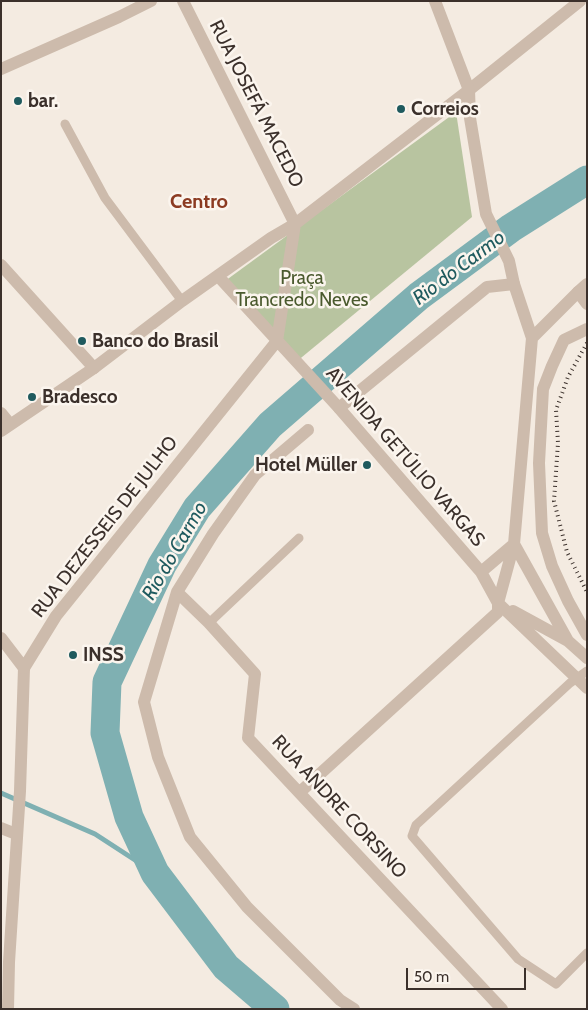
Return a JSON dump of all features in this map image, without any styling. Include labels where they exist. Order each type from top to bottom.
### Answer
[{"type":"street","points":[[1,69],[151,1]]},
{"type":"street","name":"RUA JOSEFÁ MACEDO","points":[[183,1],[296,224]]},
{"type":"street","points":[[300,792],[498,612],[498,603],[514,544],[532,338],[508,261],[486,214],[470,118],[469,90],[435,1]]},
{"type":"street","points":[[1,413],[6,427],[94,368],[182,301],[271,238],[296,224],[580,1]]},
{"type":"street","points":[[277,341],[296,224]]},
{"type":"street","points":[[1,265],[94,368]]},
{"type":"street","name":"AVENIDA GETÚLIO VARGAS","points":[[218,276],[304,370],[481,572],[498,603],[582,675],[587,688]]},
{"type":"street","points":[[334,404],[487,287],[514,284]]},
{"type":"street","points":[[532,338],[582,288],[587,304]]},
{"type":"street","points":[[587,329],[564,340],[543,389],[538,463],[542,533],[549,558],[568,601],[587,635]]},
{"type":"street","name":"RUA DEZESSEIS DE JULHO","points":[[8,1009],[8,962],[20,791],[24,668],[56,616],[277,341]]},
{"type":"street","points":[[308,430],[255,474],[213,534],[177,592],[144,702],[158,757],[190,838],[247,907],[340,1000],[354,1009]]},
{"type":"street","points":[[481,572],[514,544]]},
{"type":"street","points":[[514,544],[568,640]]},
{"type":"street","name":"RUA ANDRE CORSINO","points":[[177,592],[209,623],[255,674],[248,738],[502,1009]]},
{"type":"street","points":[[498,603],[568,640],[587,658]]},
{"type":"street","points":[[1,638],[24,668]]},
{"type":"street","points":[[1,828],[16,834]]},
{"type":"lane","points":[[65,124],[105,198],[182,301]]},
{"type":"lane","points":[[209,623],[299,538]]},
{"type":"lane","points":[[582,675],[570,683],[416,825],[412,836],[518,959],[556,984],[587,953]]},
{"type":"green space","name":"Praça Trancredo Neves","points":[[456,112],[472,217],[296,362],[225,281]]},
{"type":"waterway","name":"Rio do Carmo","points":[[275,1009],[226,967],[155,873],[129,817],[105,733],[107,682],[162,565],[197,508],[270,425],[419,296],[511,228],[587,180]]},
{"type":"waterway","points":[[1,793],[95,834],[155,873]]},
{"type":"railway","points":[[587,343],[568,377],[556,410],[558,443],[554,501],[567,552],[587,592]]},
{"type":"place","name":"bar.","points":[[18,101]]},
{"type":"place","name":"Correios","points":[[401,109]]},
{"type":"place","name":"Banco do Brasil","points":[[82,341]]},
{"type":"place","name":"Bradesco","points":[[32,397]]},
{"type":"place","name":"Hotel Müller","points":[[367,465]]},
{"type":"place","name":"INSS","points":[[73,655]]},
{"type":"district","name":"Centro","points":[[199,202]]}]
